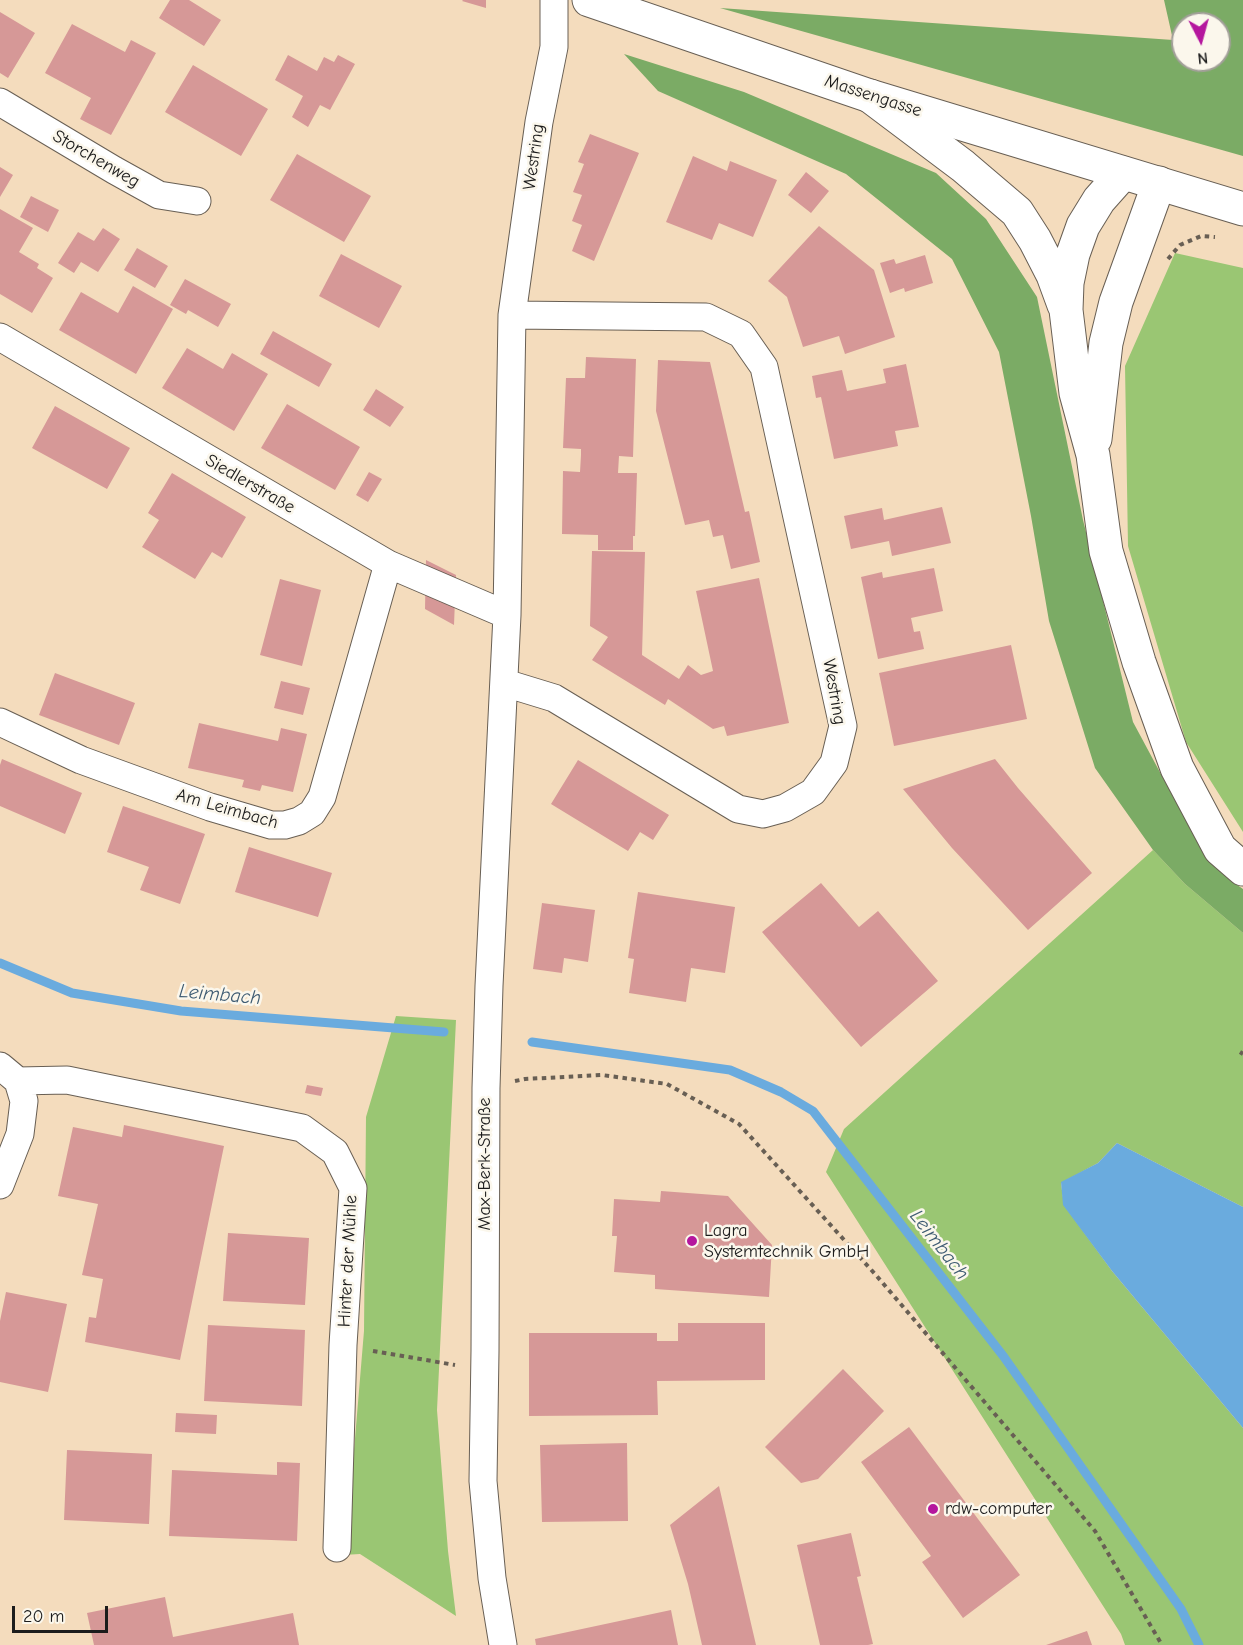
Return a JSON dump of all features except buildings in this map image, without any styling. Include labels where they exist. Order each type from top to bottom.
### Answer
[{"type":"main road","name":"Massengasse","points":[[589,0],[870,96],[1243,209]]},
{"type":"main road","points":[[870,96],[963,166],[1017,212],[1053,275],[1066,310]]},
{"type":"main road","points":[[1123,173],[1099,200],[1083,226],[1072,254],[1067,283],[1066,310],[1076,393],[1093,455],[1106,551],[1139,662],[1177,768],[1220,849],[1243,869]]},
{"type":"main road","points":[[1093,455],[1108,333],[1116,302],[1159,183]]},
{"type":"street","name":"Westring","points":[[512,315],[706,317],[741,334],[764,368],[843,726],[834,763],[813,792],[785,808],[763,814],[738,809],[554,698],[505,683],[512,315],[538,122],[554,47],[554,0]]},
{"type":"street","name":"Storchenweg","points":[[0,102],[159,195],[197,201]]},
{"type":"street","name":"Siedlerstraße","points":[[0,338],[388,564],[507,615]]},
{"type":"street","name":"Am Leimbach","points":[[0,722],[81,760],[210,807],[271,825],[285,825],[299,821],[312,813],[322,797],[388,564]]},
{"type":"street","name":"Max-Berk-Straße","points":[[503,1645],[492,1578],[483,1481],[486,1079],[505,683]]},
{"type":"street","points":[[0,1185],[20,1134],[24,1101],[9,1073]]},
{"type":"street","name":"Hinter der Mühle","points":[[9,1073],[67,1080],[302,1128],[335,1152],[353,1188],[343,1345],[337,1548]]},
{"type":"path","points":[[486,1079],[602,1075],[666,1084],[739,1124],[875,1274],[1095,1531],[1162,1645]]},
{"type":"path","points":[[343,1345],[485,1370]]},
{"type":"green space","points":[[1164,0],[1243,0],[1243,156],[720,8],[1171,40],[1171,72],[1231,72],[1231,12],[1171,12],[1171,31]]},
{"type":"green space","points":[[624,54],[744,92],[936,173],[986,219],[1037,297],[1083,520],[1133,722],[1177,804],[1233,882],[1243,889],[1243,933],[1185,884],[1153,850],[1095,768],[1049,621],[999,352],[952,259],[846,174],[658,91]]},
{"type":"green space","points":[[1175,253],[1243,268],[1243,832],[1186,742],[1128,546],[1125,366]]},
{"type":"green space","points":[[1153,850],[1185,884],[1243,933],[1243,1207],[1117,1143],[1098,1163],[1061,1183],[1064,1205],[1112,1271],[1243,1428],[1243,1645],[1125,1645],[1121,1634],[826,1172],[844,1129]]},
{"type":"green space","points":[[396,1016],[456,1020],[437,1410],[448,1551],[456,1616],[360,1554],[343,1555],[348,1522],[364,1331],[366,1117]]},
{"type":"water","points":[[1117,1143],[1243,1207],[1243,1428],[1112,1271],[1063,1205],[1061,1182],[1098,1163]]},
{"type":"waterway","name":"Leimbach","points":[[0,963],[72,993],[181,1011],[444,1032]]},
{"type":"waterway","name":"Leimbach","points":[[532,1042],[730,1070],[781,1092],[813,1111],[1004,1357],[1181,1609],[1199,1645]]},
{"type":"place","name":"Lagra Systemtechnik GmbH","points":[[692,1241]]},
{"type":"place","name":"rdw-computer","points":[[933,1509]]}]
